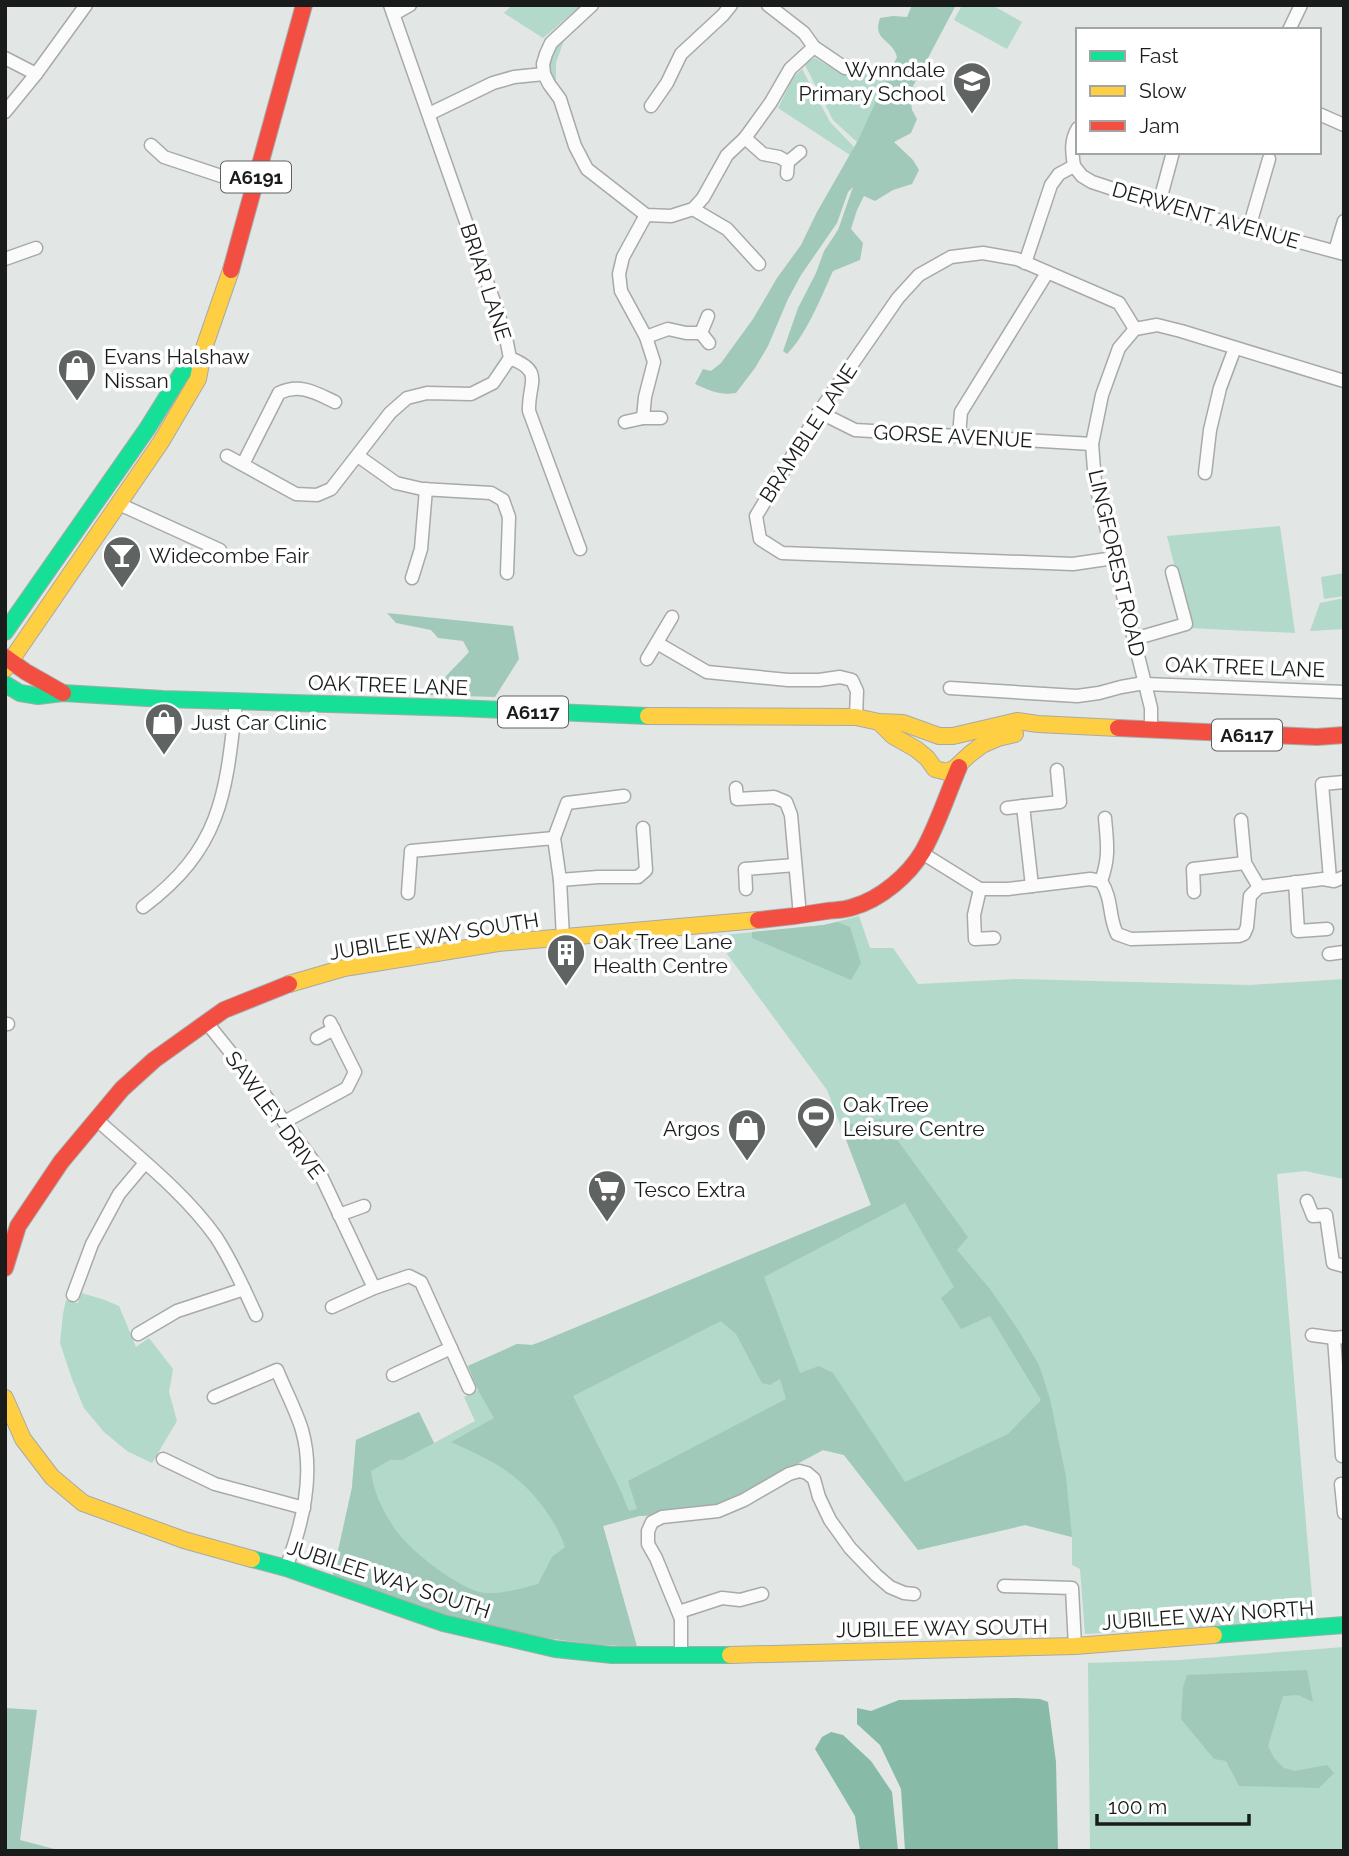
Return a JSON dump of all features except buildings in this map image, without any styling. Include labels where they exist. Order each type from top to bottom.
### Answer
[{"type":"main road","name":"A6191","points":[[6,660],[68,579],[161,442],[198,379],[204,348],[232,268],[304,5]]},
{"type":"main road","name":"A6191","points":[[5,632],[11,617],[148,429],[180,376],[204,348]]},
{"type":"main road","name":"OAK TREE LANE","points":[[6,660],[63,693]]},
{"type":"main road","name":"OAK TREE LANE","points":[[5,684],[20,693],[38,696],[63,693],[628,716],[856,717],[903,723],[946,736]]},
{"type":"main road","points":[[6,704],[38,696]]},
{"type":"main road","name":"A6117","points":[[946,736],[1017,721],[1151,730],[1317,737],[1344,735]]},
{"type":"main road","name":"OAK TREE LANE","points":[[879,722],[893,736],[916,749],[931,763]]},
{"type":"main road","name":"A6117","points":[[931,763],[947,772],[988,742],[1038,724]]},
{"type":"main road","points":[[944,801],[928,747],[934,739],[946,736],[961,744],[964,755],[960,764]]},
{"type":"main road","name":"JUBILEE WAY SOUTH","points":[[5,1268],[18,1226],[61,1162],[96,1119],[144,1069],[224,1010],[280,987],[344,968],[498,943],[800,916],[854,907],[873,898],[899,879],[922,853],[939,819],[960,764]]},
{"type":"main road","name":"JUBILEE WAY SOUTH","points":[[5,1398],[23,1439],[52,1477],[83,1503],[184,1540],[286,1568],[443,1623],[555,1649],[612,1655],[681,1655],[1075,1646]]},
{"type":"main road","name":"JUBILEE WAY NORTH","points":[[1075,1646],[1344,1625]]},
{"type":"street","points":[[5,112],[86,5]]},
{"type":"street","points":[[392,10],[410,5]]},
{"type":"street","points":[[592,5],[551,43],[543,64],[544,74],[560,99],[575,146],[587,169],[646,215],[671,216],[693,209],[727,155],[745,138],[771,102],[790,69],[814,47]]},
{"type":"street","points":[[651,106],[667,83],[681,54],[731,5]]},
{"type":"street","points":[[768,5],[804,33],[814,47],[845,68]]},
{"type":"street","points":[[1290,28],[1301,5]]},
{"type":"street","name":"BRIAR LANE","points":[[392,10],[499,316],[510,358],[524,364],[532,372],[530,411],[580,549]]},
{"type":"street","points":[[5,58],[36,74]]},
{"type":"street","points":[[429,114],[493,83],[514,77],[544,74]]},
{"type":"street","points":[[1321,115],[1344,125]]},
{"type":"street","points":[[1025,263],[1051,185],[1059,174],[1074,166],[1071,150],[1076,131]]},
{"type":"street","points":[[745,138],[763,154],[779,157],[788,168],[800,152]]},
{"type":"street","points":[[150,145],[164,157],[254,187]]},
{"type":"street","points":[[1159,204],[1172,154]]},
{"type":"street","points":[[1249,228],[1269,159]]},
{"type":"street","name":"DERWENT AVENUE","points":[[1074,166],[1082,176],[1092,182],[1159,204],[1339,253]]},
{"type":"street","points":[[693,209],[727,229],[759,264]]},
{"type":"street","points":[[643,418],[654,362],[646,337],[621,291],[619,274],[623,257],[646,215]]},
{"type":"street","points":[[1339,253],[1344,222]]},
{"type":"street","points":[[747,250],[757,240]]},
{"type":"street","points":[[5,258],[36,248]]},
{"type":"street","name":"BRAMBLE LANE","points":[[1114,558],[1073,564],[782,553],[760,539],[756,516],[819,412],[898,298],[919,275],[951,257],[983,253],[1025,263],[1119,303],[1135,329]]},
{"type":"street","points":[[959,435],[961,412],[1047,273]]},
{"type":"street","points":[[701,332],[708,316]]},
{"type":"street","points":[[1135,329],[1157,325],[1344,381]]},
{"type":"street","points":[[646,337],[668,329],[686,333],[701,332]]},
{"type":"street","name":"LINGFOREST ROAD","points":[[1135,329],[1119,348],[1101,395],[1092,444],[1095,482],[1152,712],[1151,730]]},
{"type":"street","points":[[701,332],[709,344]]},
{"type":"street","points":[[1205,473],[1210,430],[1220,388],[1235,348]]},
{"type":"street","points":[[227,456],[296,494],[317,495],[331,489],[390,413],[407,398],[427,393],[471,394],[493,383],[510,358]]},
{"type":"street","points":[[243,464],[279,393],[289,388],[299,388],[329,395]]},
{"type":"street","name":"GORSE AVENUE","points":[[819,412],[855,430],[1092,444]]},
{"type":"street","points":[[625,422],[661,418]]},
{"type":"street","points":[[358,456],[396,483],[426,489],[491,493],[503,500],[509,517],[511,566]]},
{"type":"street","points":[[412,578],[421,548],[426,489]]},
{"type":"street","points":[[119,504],[220,550]]},
{"type":"street","points":[[1133,639],[1186,624],[1172,572]]},
{"type":"street","points":[[647,659],[671,617]]},
{"type":"street","points":[[657,643],[707,672],[788,681],[840,677],[852,680],[857,691],[856,717]]},
{"type":"street","name":"OAK TREE LANE","points":[[950,688],[1077,696],[1144,684],[1344,692]]},
{"type":"street","points":[[143,907],[177,878],[206,839],[217,815],[229,765],[236,702]]},
{"type":"street","points":[[1007,808],[1060,802],[1057,770]]},
{"type":"street","points":[[1330,879],[1322,784],[1344,782]]},
{"type":"street","points":[[736,788],[737,799],[774,797],[786,802],[791,815],[800,916]]},
{"type":"street","points":[[563,938],[560,880],[554,838],[567,803],[624,796]]},
{"type":"street","points":[[1023,806],[1031,886]]},
{"type":"street","points":[[1101,881],[1107,866],[1108,852],[1105,818]]},
{"type":"street","points":[[1241,820],[1245,863],[1259,887]]},
{"type":"street","points":[[560,880],[638,877],[646,870],[643,828]]},
{"type":"street","points":[[408,893],[411,851],[554,838]]},
{"type":"street","points":[[922,853],[980,889],[1009,889],[1090,879],[1101,881],[1109,894],[1117,933],[1131,939],[1239,936],[1244,934],[1247,927],[1250,896],[1259,887],[1330,879],[1334,881],[1344,877]]},
{"type":"street","points":[[1194,892],[1193,869],[1245,863]]},
{"type":"street","points":[[746,889],[745,869],[795,864]]},
{"type":"street","points":[[1295,882],[1298,931],[1327,929]]},
{"type":"street","points":[[980,889],[974,915],[975,939],[994,938]]},
{"type":"street","points":[[1329,954],[1344,952]]},
{"type":"street","name":"SAWLEY DRIVE","points":[[207,1023],[316,1165],[374,1288]]},
{"type":"street","points":[[284,1122],[348,1088],[355,1072],[332,1026],[317,1038]]},
{"type":"street","points":[[96,1119],[200,1216],[218,1240],[256,1315]]},
{"type":"street","points":[[73,1295],[92,1244],[120,1194],[145,1163]]},
{"type":"street","points":[[1307,1201],[1313,1216],[1326,1215],[1333,1263],[1344,1266]]},
{"type":"street","points":[[340,1215],[364,1206]]},
{"type":"street","points":[[332,1307],[409,1276],[421,1282],[469,1388]]},
{"type":"street","points":[[138,1335],[177,1311],[244,1289]]},
{"type":"street","points":[[1312,1335],[1339,1337],[1342,1456]]},
{"type":"street","points":[[393,1375],[451,1348]]},
{"type":"street","points":[[214,1397],[277,1370],[302,1430],[307,1458],[304,1508],[286,1568]]},
{"type":"street","points":[[163,1459],[215,1484],[304,1508]]},
{"type":"street","points":[[681,1655],[679,1612],[648,1544],[648,1531],[652,1522],[662,1517],[718,1511],[799,1471],[814,1479],[830,1520],[850,1548],[890,1587],[914,1594]]},
{"type":"street","points":[[1341,1483],[1344,1513]]},
{"type":"street","points":[[1004,1586],[1072,1588],[1075,1646]]},
{"type":"street","points":[[679,1612],[722,1598],[740,1600],[762,1594]]},
{"type":"shaded area","points":[[512,5],[582,5],[543,38],[504,13]]},
{"type":"shaded area","points":[[912,5],[956,5],[910,92],[912,110],[917,119],[911,133],[894,142],[913,160],[919,170],[912,184],[893,190],[875,201],[864,196],[851,229],[863,243],[860,260],[833,271],[807,326],[787,354],[783,351],[798,308],[824,251],[838,230],[853,187],[848,192],[837,223],[788,299],[768,346],[736,393],[720,393],[695,384],[703,369],[711,371],[721,363],[801,245],[857,142],[897,57],[879,31],[880,18],[907,17]]},
{"type":"shaded area","points":[[962,5],[992,5],[1022,22],[1007,49],[954,20]]},
{"type":"shaded area","points":[[565,37],[556,63],[556,85],[550,59]]},
{"type":"shaded area","points":[[846,57],[887,80],[857,142],[833,120],[805,65],[815,58],[843,75],[852,70]]},
{"type":"shaded area","points":[[802,69],[830,122],[854,147],[850,155],[778,108],[793,78]]},
{"type":"shaded area","points":[[1280,526],[1295,633],[1190,628],[1167,536]]},
{"type":"shaded area","points":[[1344,573],[1344,596],[1324,599],[1321,577]]},
{"type":"shaded area","points":[[1344,598],[1344,629],[1310,631],[1320,603]]},
{"type":"shaded area","points":[[387,613],[513,626],[519,659],[495,697],[428,695],[469,652],[463,641],[438,638],[431,630],[396,623]]},
{"type":"shaded area","points":[[859,916],[870,948],[893,948],[918,984],[1017,979],[1250,985],[1344,979],[1344,1179],[1305,1171],[1277,1174],[1314,1620],[1085,1634],[1080,1569],[1072,1565],[1072,1537],[1025,1525],[918,1550],[844,1455],[823,1450],[719,1506],[639,1516],[603,1526],[637,1647],[591,1644],[440,1615],[352,1487],[356,1440],[419,1412],[434,1443],[475,1421],[464,1397],[478,1390],[468,1366],[517,1344],[532,1345],[543,1341],[871,1205],[827,1090],[714,936],[824,925]]},
{"type":"shaded area","points":[[837,922],[850,927],[861,963],[851,980],[752,938],[752,932]]},
{"type":"shaded area","points":[[882,1119],[968,1237],[957,1250],[990,1289],[1039,1365],[1050,1399],[1066,1477],[1072,1537],[1025,1525],[918,1550],[844,1455],[823,1450],[719,1506],[639,1516],[603,1526],[637,1647],[538,1637],[440,1615],[332,1578],[352,1487],[356,1440],[419,1412],[434,1443],[402,1460],[390,1460],[371,1471],[379,1500],[399,1535],[444,1574],[479,1592],[494,1593],[538,1584],[552,1557],[565,1547],[552,1520],[533,1494],[511,1474],[486,1458],[451,1442],[494,1418],[468,1366],[517,1344],[532,1345],[543,1341],[871,1205],[841,1126]],"holes":[[[905,1203],[954,1287],[941,1298],[961,1329],[990,1316],[1041,1400],[1008,1434],[905,1482],[833,1373],[819,1366],[800,1373],[764,1277]],[[721,1321],[736,1334],[762,1383],[770,1385],[780,1379],[786,1399],[628,1481],[637,1509],[629,1511],[573,1396]]]},
{"type":"shaded area","points":[[81,1293],[119,1306],[136,1347],[149,1338],[173,1369],[169,1392],[177,1421],[152,1463],[127,1451],[104,1432],[84,1408],[60,1343],[66,1300],[78,1303]]},
{"type":"shaded area","points":[[1344,1647],[1344,1851],[1090,1851],[1088,1663],[1180,1660]]},
{"type":"shaded area","points":[[1307,1670],[1313,1702],[1298,1695],[1283,1696],[1268,1746],[1274,1758],[1284,1768],[1295,1771],[1327,1765],[1334,1773],[1319,1788],[1239,1786],[1226,1761],[1214,1759],[1181,1719],[1183,1687],[1187,1675]]},
{"type":"shaded area","points":[[1015,1698],[1048,1702],[1056,1762],[1058,1851],[905,1851],[901,1789],[880,1745],[857,1724],[857,1708],[871,1711],[899,1700]]},
{"type":"shaded area","points":[[5,1708],[37,1710],[20,1840],[62,1851],[5,1851]]},
{"type":"shaded area","points":[[831,1732],[843,1735],[871,1761],[892,1792],[898,1851],[860,1851],[855,1816],[815,1749],[822,1737]]},
{"type":"traffic: fast","points":[[5,632],[147,429],[180,376],[201,352]]},
{"type":"traffic: fast","points":[[5,684],[20,693],[38,696],[63,693],[648,716]]},
{"type":"traffic: fast","points":[[252,1559],[286,1568],[443,1623],[555,1649],[612,1655],[730,1655]]},
{"type":"traffic: fast","points":[[1214,1635],[1344,1625]]},
{"type":"traffic: slow","points":[[5,669],[161,442],[198,379],[204,348],[231,270]]},
{"type":"traffic: slow","points":[[648,716],[856,717],[903,723],[939,736],[953,736],[1017,721],[1118,728]]},
{"type":"traffic: slow","points":[[879,722],[893,736],[927,758],[935,769],[947,772],[982,745],[1015,734]]},
{"type":"traffic: slow","points":[[289,984],[344,968],[498,943],[758,920]]},
{"type":"traffic: slow","points":[[5,1398],[23,1439],[52,1477],[83,1503],[184,1540],[252,1559]]},
{"type":"traffic: slow","points":[[730,1655],[1075,1646],[1214,1635]]},
{"type":"traffic: jam","points":[[231,270],[304,5]]},
{"type":"traffic: jam","points":[[5,657],[63,693]]},
{"type":"traffic: jam","points":[[1118,728],[1317,737],[1344,735]]},
{"type":"traffic: jam","points":[[758,920],[850,908],[884,892],[910,869],[923,851],[959,767]]},
{"type":"traffic: jam","points":[[5,1268],[18,1226],[61,1162],[122,1089],[154,1060],[224,1010],[289,984]]},
{"type":"place","name":"Wynndale Primary School","points":[[972,115]]},
{"type":"place","name":"Evans Halshaw Nissan","points":[[77,402]]},
{"type":"place","name":"Widecombe Fair","points":[[122,589]]},
{"type":"place","name":"Just Car Clinic","points":[[164,756]]},
{"type":"place","name":"Oak Tree Lane Health Centre","points":[[566,987]]},
{"type":"place","name":"Oak Tree Leisure Centre","points":[[816,1150]]},
{"type":"place","name":"Argos","points":[[747,1162]]},
{"type":"place","name":"Tesco Extra","points":[[607,1223]]}]
